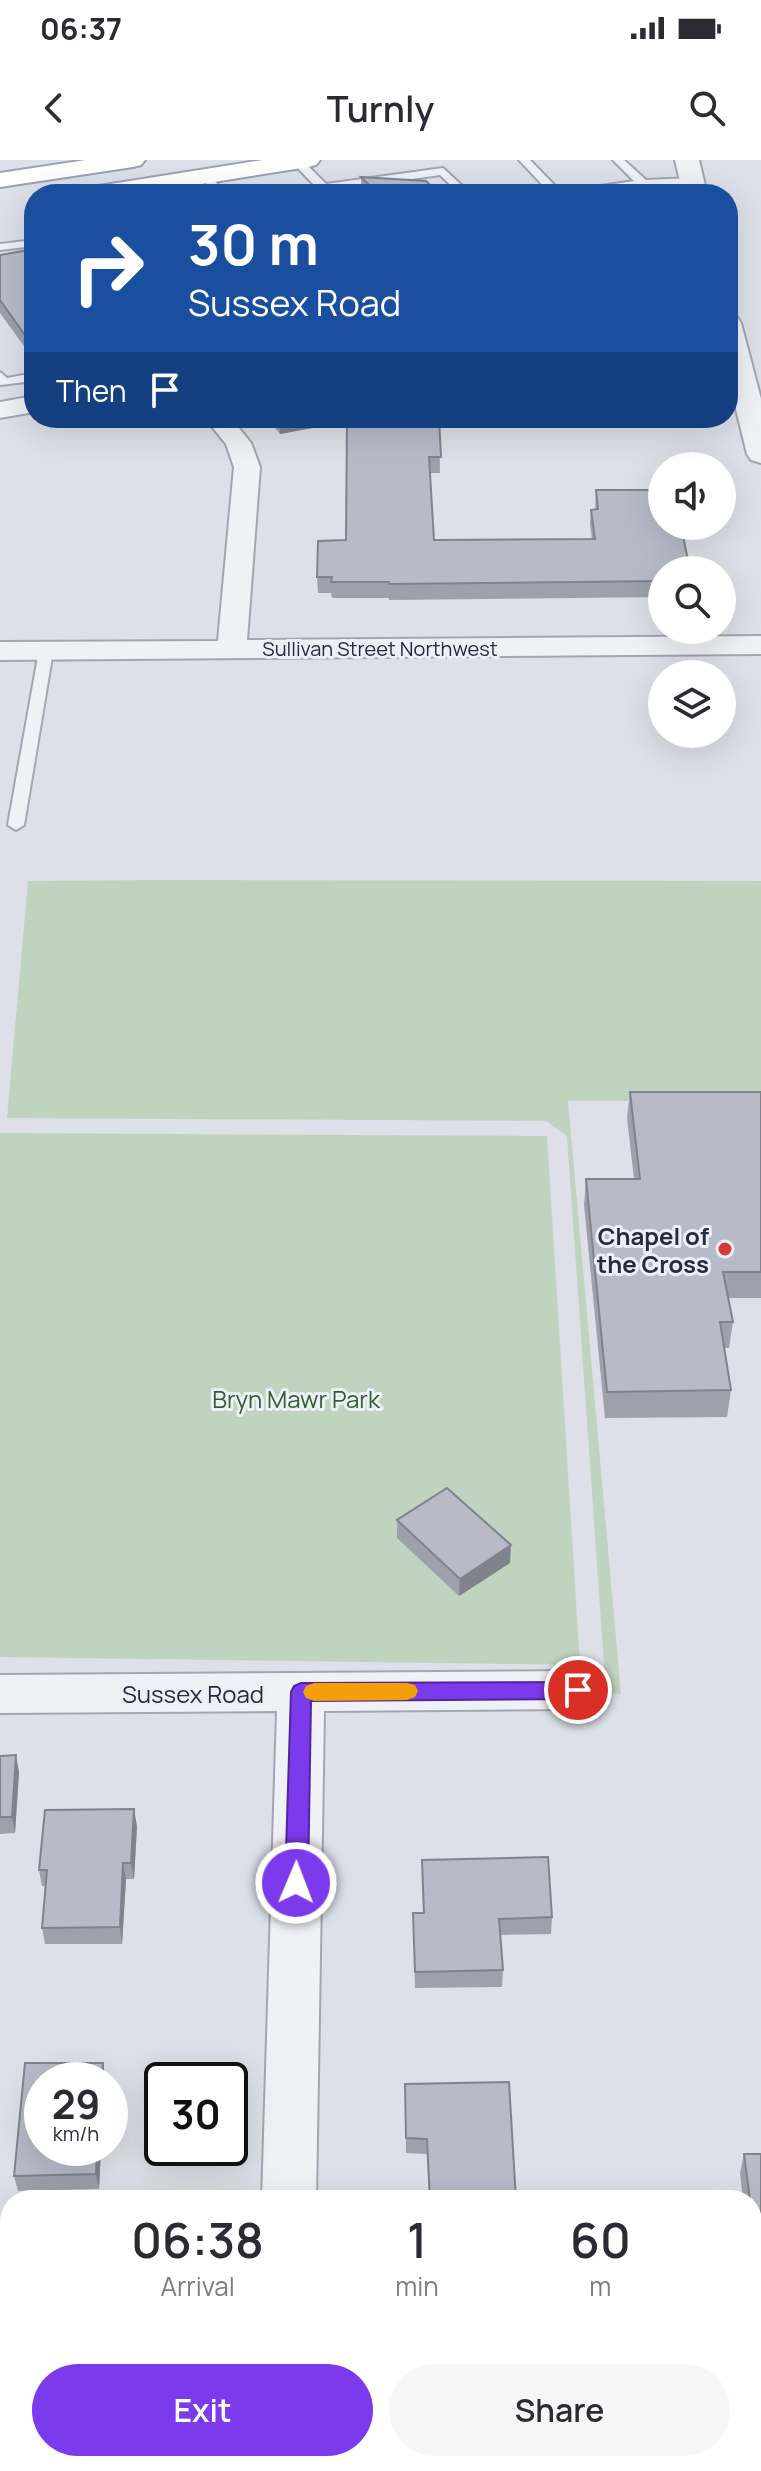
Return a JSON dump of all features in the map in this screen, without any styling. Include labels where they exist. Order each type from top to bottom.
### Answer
[{"type":"main road","points":[[0,180],[136,160]]},
{"type":"main road","points":[[217,184],[303,161]]},
{"type":"street","points":[[738,363],[761,454]]},
{"type":"street","points":[[0,410],[24,406]]},
{"type":"street","points":[[226,428],[238,443],[247,467],[232,649]]},
{"type":"street","name":"Sullivan Street Northwest","points":[[0,651],[761,645]]},
{"type":"street","name":"Sussex Road","points":[[0,1694],[578,1690]]},
{"type":"street","points":[[289,2190],[301,1692]]},
{"type":"lane","points":[[524,160],[547,184]]},
{"type":"lane","points":[[618,160],[643,183]]},
{"type":"lane","points":[[303,161],[314,184]]},
{"type":"lane","points":[[362,184],[443,171],[456,184]]},
{"type":"lane","points":[[636,184],[691,178]]},
{"type":"lane","points":[[0,247],[24,244]]},
{"type":"lane","points":[[0,376],[4,382],[24,379]]},
{"type":"lane","points":[[16,825],[46,651]]},
{"type":"green space","points":[[28,881],[761,881],[761,1101],[568,1101],[621,1694],[606,1693],[567,1136],[546,1121],[7,1118]]},
{"type":"green space","name":"Bryn Mawr Park","points":[[0,1133],[547,1136],[580,1665],[0,1657]]},
{"type":"building","points":[[361,177],[426,181],[429,184],[368,184]]},
{"type":"building","points":[[24,251],[24,334],[0,300],[0,255]]},
{"type":"building","points":[[347,428],[440,428],[441,457],[429,457],[434,540],[595,539],[591,510],[598,509],[596,490],[648,490],[648,540],[684,540],[687,556],[648,556],[648,581],[331,582],[332,577],[317,577],[318,541],[346,540]]},
{"type":"building","points":[[630,1092],[761,1092],[761,1272],[723,1272],[733,1322],[720,1322],[731,1390],[607,1392],[586,1179],[640,1179]]},
{"type":"building","points":[[447,1488],[511,1545],[460,1579],[397,1520]]},
{"type":"building","points":[[16,1755],[12,1817],[0,1817],[0,1756]]},
{"type":"building","points":[[134,1809],[131,1863],[123,1863],[120,1927],[42,1928],[47,1870],[39,1870],[45,1810]]},
{"type":"building","points":[[548,1857],[552,1917],[499,1919],[503,1970],[415,1972],[413,1913],[424,1913],[422,1860]]},
{"type":"building","points":[[24,2073],[24,2166],[96,2166],[96,2174],[14,2176]]},
{"type":"building","points":[[509,2082],[515,2190],[430,2190],[427,2139],[406,2138],[405,2084]]},
{"type":"building","points":[[744,2154],[761,2154],[761,2190],[749,2190]]},
{"type":"slow traffic","points":[[314,1692],[407,1691]]},
{"type":"place","name":"Chapel of the Cross","points":[[725,1249]]},
{"type":"route","points":[[296,1883],[301,1692],[578,1690]]}]
